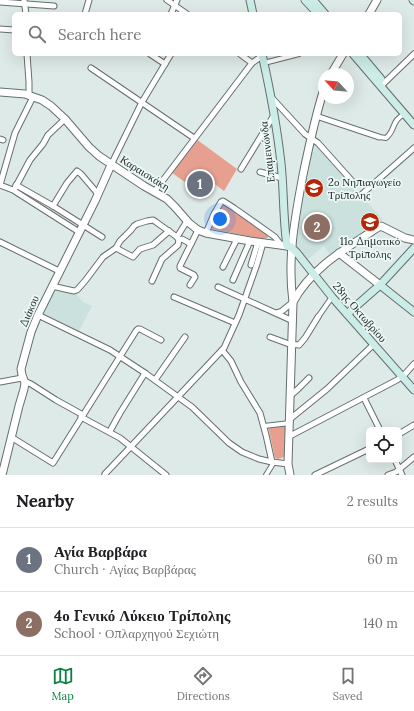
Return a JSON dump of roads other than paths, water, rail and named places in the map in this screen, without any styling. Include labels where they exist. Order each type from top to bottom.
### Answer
[{"type":"main road","points":[[250,0],[253,12]]},
{"type":"main road","points":[[305,0],[316,12]]},
{"type":"main road","points":[[313,0],[323,12]]},
{"type":"main road","points":[[355,56],[382,84],[414,122]]},
{"type":"main road","points":[[361,56],[405,114],[414,122]]},
{"type":"main road","name":"Επαμεινώνδα","points":[[263,58],[274,115],[281,164],[286,246]]},
{"type":"main road","name":"28ης Οκτωβρίου","points":[[286,246],[297,253],[332,297],[414,390]]},
{"type":"main road","points":[[347,314],[380,285],[414,248]]},
{"type":"main road","points":[[380,285],[414,312]]},
{"type":"street","points":[[86,12],[89,0]]},
{"type":"street","points":[[167,0],[176,3],[184,12]]},
{"type":"street","points":[[370,12],[377,0]]},
{"type":"street","points":[[0,2],[25,2],[54,6]]},
{"type":"street","points":[[25,2],[26,12]]},
{"type":"street","points":[[0,29],[12,30]]},
{"type":"street","points":[[382,84],[414,54]]},
{"type":"street","points":[[27,56],[31,96],[16,133],[0,185],[13,190],[79,232]]},
{"type":"street","points":[[154,56],[165,64]]},
{"type":"street","points":[[111,165],[120,150],[142,102],[170,56]]},
{"type":"street","points":[[243,56],[252,63]]},
{"type":"street","points":[[154,192],[252,63],[263,58],[281,56]]},
{"type":"street","points":[[335,68],[342,56]]},
{"type":"street","points":[[91,68],[194,138]]},
{"type":"street","name":"Καραισκάκη","points":[[0,92],[31,96],[51,106],[66,119],[89,147],[111,165],[170,202],[187,221],[198,230],[206,233],[260,243],[286,246]]},
{"type":"street","points":[[271,98],[304,134],[318,143],[352,181]]},
{"type":"street","points":[[290,475],[288,464],[293,345],[293,302],[290,264],[286,246],[301,185],[310,138],[320,104]]},
{"type":"street","points":[[316,116],[386,138],[390,135],[399,116],[405,114]]},
{"type":"street","points":[[241,169],[274,115]]},
{"type":"street","points":[[13,190],[30,160],[43,144],[48,135],[66,119]]},
{"type":"street","points":[[362,194],[414,148]]},
{"type":"street","name":"Διάκου","points":[[2,475],[24,389],[21,373],[22,364],[31,332],[111,165]]},
{"type":"street","points":[[53,206],[77,171],[98,194]]},
{"type":"street","points":[[260,172],[282,178]]},
{"type":"street","points":[[16,185],[102,237]]},
{"type":"street","points":[[206,233],[217,207],[223,201],[286,246]]},
{"type":"street","points":[[52,286],[65,290],[76,290],[102,257],[116,248],[120,241],[137,224],[153,220],[178,238],[191,244]]},
{"type":"street","points":[[152,281],[162,259],[178,245],[178,238],[187,221]]},
{"type":"street","points":[[276,313],[293,302],[302,287],[326,262],[377,228],[381,226],[404,238],[414,240]]},
{"type":"street","points":[[190,285],[194,275],[180,268],[180,266],[198,230]]},
{"type":"street","points":[[116,248],[133,257],[140,250],[152,245],[169,231]]},
{"type":"street","points":[[223,267],[236,238]]},
{"type":"street","points":[[233,280],[250,241]]},
{"type":"street","points":[[0,242],[60,271]]},
{"type":"street","points":[[251,266],[260,243]]},
{"type":"street","points":[[105,474],[225,346],[257,264],[260,243]]},
{"type":"street","points":[[339,253],[380,285]]},
{"type":"street","points":[[218,286],[293,321]]},
{"type":"street","points":[[174,297],[235,323]]},
{"type":"street","points":[[270,338],[298,346],[302,343],[332,297]]},
{"type":"street","points":[[38,315],[94,342],[145,373],[192,407],[237,449],[254,458],[288,464]]},
{"type":"street","points":[[11,437],[53,463],[136,331],[138,329],[144,331],[161,340]]},
{"type":"street","points":[[155,380],[185,337]]},
{"type":"street","points":[[264,426],[290,421],[327,389],[374,344]]},
{"type":"street","points":[[222,350],[231,361],[241,382],[260,413],[273,462],[266,475]]},
{"type":"street","points":[[290,436],[364,398],[402,376],[414,364]]},
{"type":"street","points":[[110,432],[145,373]]},
{"type":"street","points":[[291,395],[309,378]]},
{"type":"street","points":[[0,382],[23,380],[31,384],[110,432],[166,475]]},
{"type":"street","points":[[364,398],[378,427]]},
{"type":"street","points":[[402,432],[414,425]]},
{"type":"street","points":[[315,475],[366,450]]},
{"type":"street","points":[[388,475],[399,469],[414,457]]},
{"type":"street","points":[[396,463],[402,475]]},
{"type":"place","name":"Αγία Βαρβάρα","points":[[200,184]]},
{"type":"place","name":"2ο Νηπιαγωγείο Τρίπολης","points":[[314,188]]},
{"type":"place","name":"11ο Δημοτικό Τρίπολης","points":[[370,222]]},
{"type":"place","name":"4ο Γενικό Λύκειο Τρίπολης","points":[[317,227]]}]
